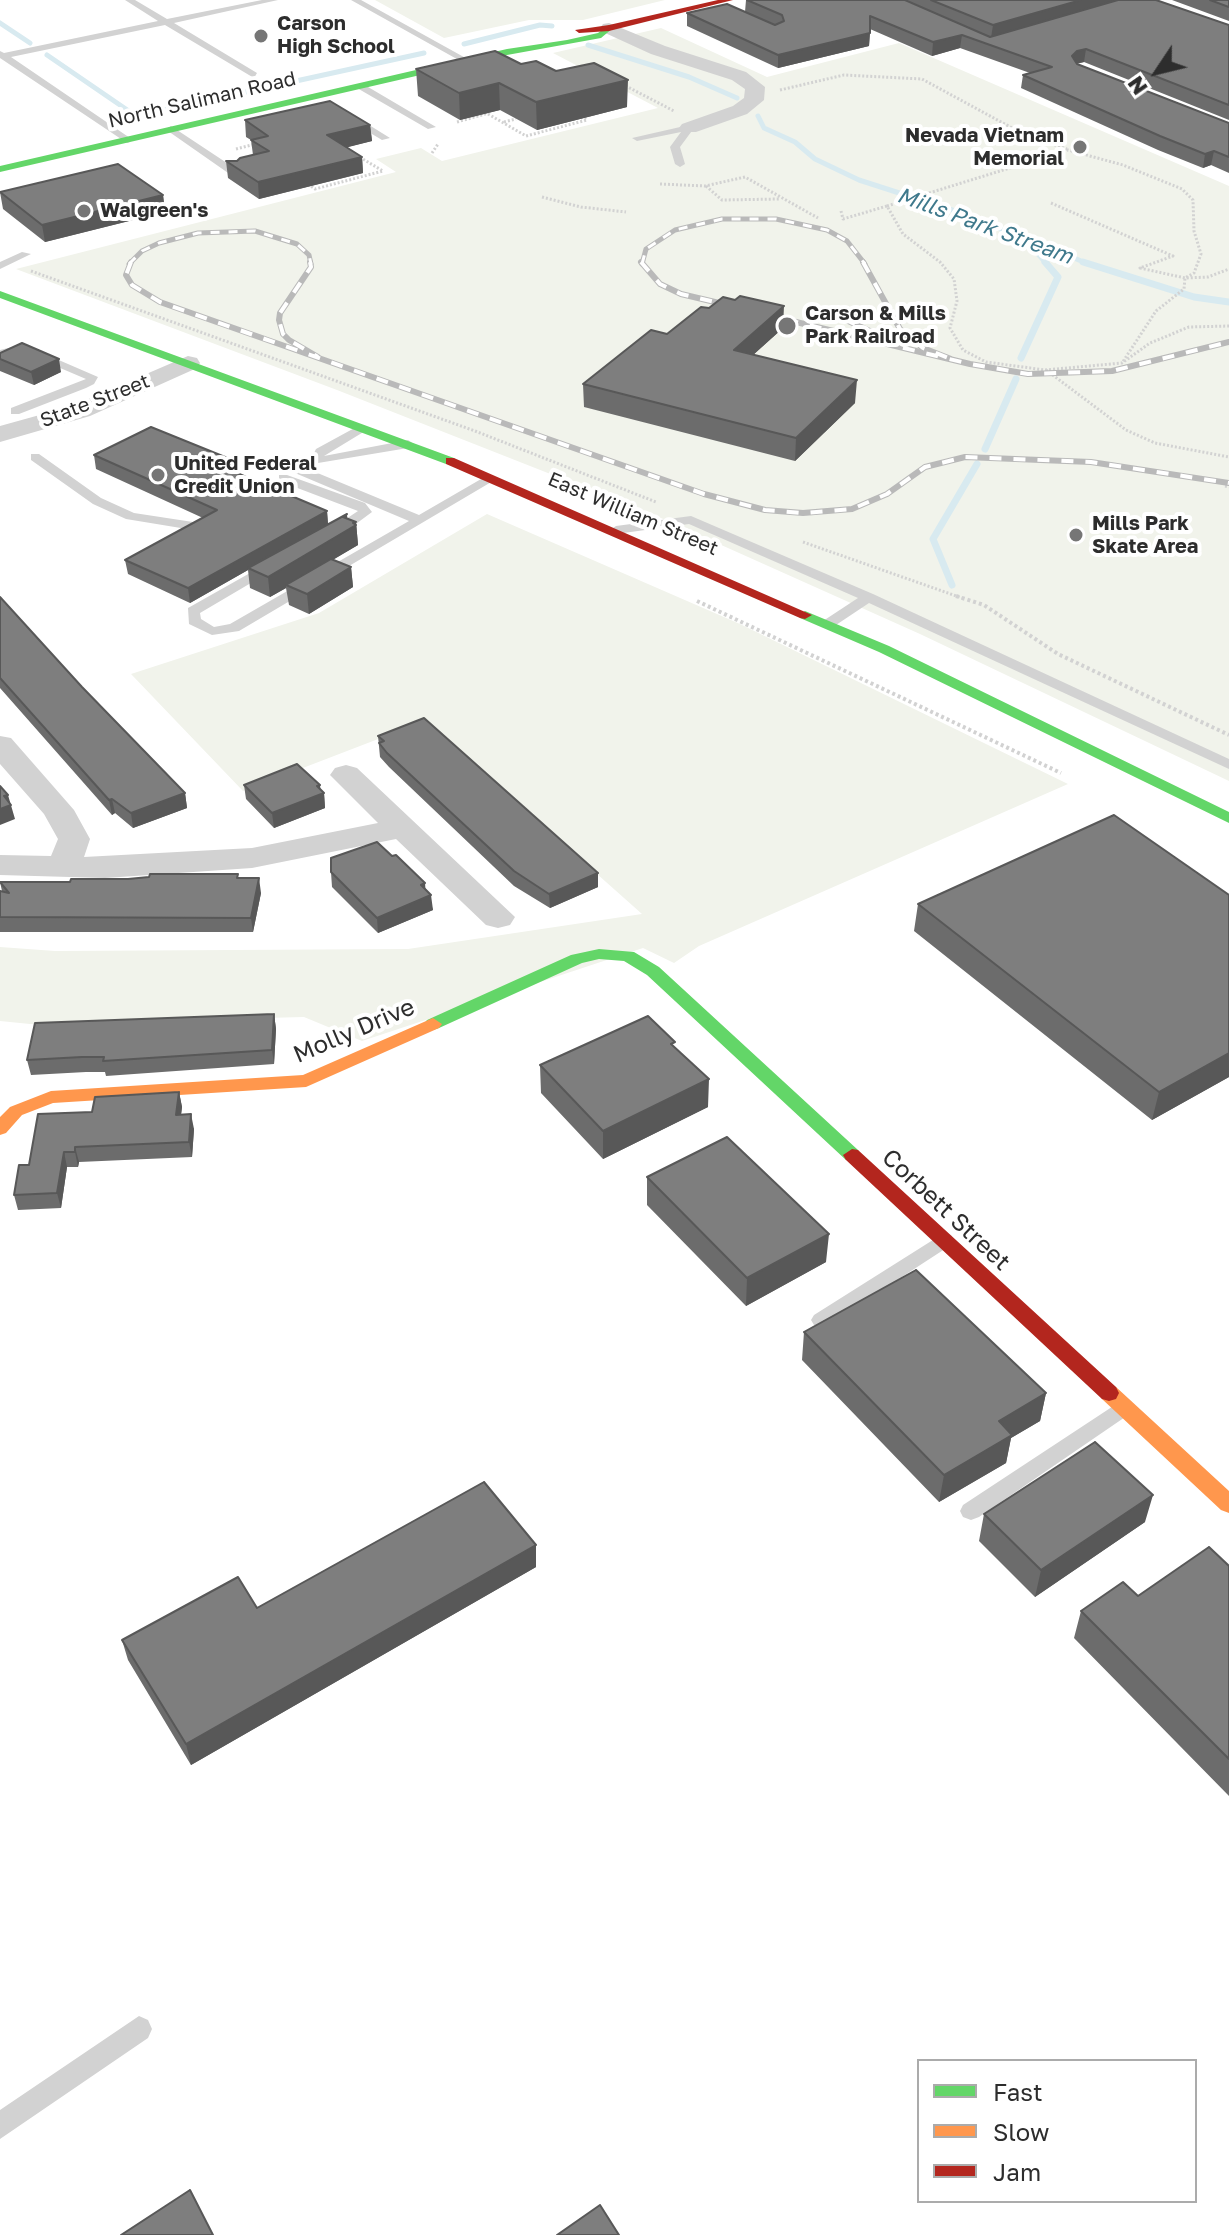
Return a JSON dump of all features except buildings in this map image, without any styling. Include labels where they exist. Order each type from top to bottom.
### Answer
[{"type":"main road","name":"North Saliman Road","points":[[0,169],[171,129],[322,100],[360,86],[467,61],[514,55],[525,42],[579,30],[609,28],[721,3]]},
{"type":"main road","name":"East William Street","points":[[0,294],[408,444],[616,530],[828,624],[1229,818]]},
{"type":"main road","name":"Molly Drive","points":[[3,1119],[51,1097],[306,1081],[577,959],[599,954],[628,956]]},
{"type":"main road","name":"Corbett Street","points":[[628,956],[653,971],[1229,1504]]},
{"type":"street","points":[[635,22],[673,41],[700,64]]},
{"type":"street","points":[[609,28],[653,48],[745,78],[753,84],[757,94],[754,100],[740,110],[695,127]]},
{"type":"street","name":"State Street","points":[[0,434],[81,411],[188,363]]},
{"type":"street","points":[[0,745],[58,810],[74,839],[63,867]]},
{"type":"street","points":[[346,775],[498,917]]},
{"type":"street","points":[[0,865],[105,868],[252,858],[403,828]]},
{"type":"lane","points":[[129,0],[254,75]]},
{"type":"lane","points":[[2,55],[274,0]]},
{"type":"lane","points":[[355,0],[467,61]]},
{"type":"lane","points":[[2,55],[127,140]]},
{"type":"lane","points":[[360,86],[431,127]]},
{"type":"lane","points":[[340,111],[385,138]]},
{"type":"lane","points":[[637,138],[695,127]]},
{"type":"lane","points":[[680,164],[675,147],[695,127]]},
{"type":"lane","points":[[171,129],[235,173]]},
{"type":"lane","points":[[4,265],[26,254]]},
{"type":"lane","points":[[0,354],[27,350],[92,377],[82,386],[15,411]]},
{"type":"lane","points":[[364,428],[320,452],[316,461],[408,444]]},
{"type":"lane","points":[[35,457],[97,501],[131,516],[193,526]]},
{"type":"lane","points":[[299,470],[419,520]]},
{"type":"lane","points":[[283,478],[360,506],[366,512],[322,539]]},
{"type":"lane","points":[[283,561],[193,611],[194,621],[212,631],[234,628],[492,478]]},
{"type":"lane","points":[[616,530],[691,520],[868,597],[1229,765]]},
{"type":"lane","points":[[828,624],[868,597]]},
{"type":"lane","points":[[821,1320],[944,1240]]},
{"type":"lane","points":[[971,1511],[1124,1407]]},
{"type":"lane","points":[[0,2126],[139,2029]]},
{"type":"path","points":[[771,95],[844,75],[922,79],[1025,135],[1161,179],[1182,189],[1193,200],[1194,231],[1201,254],[1194,273],[1185,278]]},
{"type":"path","points":[[622,84],[695,127]]},
{"type":"path","points":[[457,122],[494,111],[485,106]]},
{"type":"path","points":[[488,114],[526,136],[587,120],[576,115]]},
{"type":"path","points":[[503,123],[516,119]]},
{"type":"path","points":[[244,156],[235,149],[255,144]]},
{"type":"path","points":[[841,211],[843,219],[1068,150]]},
{"type":"path","points":[[305,182],[315,189],[383,171],[353,154]]},
{"type":"path","points":[[346,161],[361,158]]},
{"type":"path","points":[[376,167],[385,165]]},
{"type":"path","points":[[660,184],[705,186],[745,177],[818,218]]},
{"type":"path","points":[[705,186],[728,201],[780,199]]},
{"type":"path","points":[[542,197],[581,207],[626,212]]},
{"type":"path","points":[[1051,203],[1173,256],[1140,268],[1185,278],[1208,277],[1229,269]]},
{"type":"path","points":[[887,206],[903,234],[940,262],[954,279],[957,301],[950,328],[963,350],[986,362],[1045,370],[1122,363],[1150,343],[1189,327],[1229,326]]},
{"type":"path","points":[[4,265],[269,356],[475,431],[637,497],[667,505]]},
{"type":"path","points":[[1122,363],[1156,311],[1184,289],[1185,278]]},
{"type":"path","points":[[1045,370],[1126,430],[1155,443],[1229,457]]},
{"type":"path","points":[[796,539],[984,605],[1058,654],[1229,735]]},
{"type":"path","points":[[697,602],[1061,773]]},
{"type":"shaded area","points":[[375,0],[665,0],[583,20],[529,20],[444,38]]},
{"type":"shaded area","points":[[661,28],[767,77],[899,43],[1229,186],[1229,781],[920,634],[652,514],[337,390],[16,269],[396,172],[376,159],[421,148],[442,161],[658,108],[553,53]]},
{"type":"shaded area","points":[[487,514],[740,624],[1068,784],[699,946],[674,963],[643,948],[362,1041],[304,1017],[30,1024],[0,1021],[0,947],[55,951],[408,949],[642,914],[425,721],[243,791],[131,674],[319,613]]},
{"type":"waterway","points":[[0,23],[30,43]]},
{"type":"waterway","points":[[464,44],[540,25],[552,26]]},
{"type":"waterway","points":[[588,45],[689,77],[737,98]]},
{"type":"waterway","points":[[47,55],[136,116],[424,53]]},
{"type":"waterway","name":"Mills Park Stream","points":[[758,116],[764,128],[795,142],[815,159],[859,180],[983,220],[1012,235],[1028,238],[1084,262]]},
{"type":"waterway","points":[[1016,239],[1047,264]]},
{"type":"waterway","points":[[1021,358],[1058,277],[1045,262]]},
{"type":"waterway","name":"Mills Park Stream","points":[[1084,262],[1194,297],[1229,302]]},
{"type":"waterway","points":[[985,449],[1016,379]]},
{"type":"waterway","points":[[952,585],[933,539],[977,464]]},
{"type":"railway","points":[[642,263],[646,249],[675,230],[722,219],[776,219],[827,230],[847,241],[865,264]]},
{"type":"railway","points":[[131,262],[142,251],[159,243],[198,233],[255,231],[297,244],[309,255],[311,264]]},
{"type":"railway","points":[[131,262],[126,275],[132,285],[160,302],[704,494],[765,510],[803,513],[852,509],[887,494],[925,467],[965,457],[1091,462],[1229,483]]},
{"type":"railway","points":[[310,262],[311,267],[280,313],[279,320],[283,334],[289,340],[318,357]]},
{"type":"railway","points":[[863,262],[900,329],[923,348],[951,359]]},
{"type":"railway","points":[[642,263],[660,284],[681,294],[736,307]]},
{"type":"railway","points":[[763,314],[970,364],[1028,374],[1112,371],[1229,342]]},
{"type":"railway","points":[[844,319],[874,333]]},
{"type":"traffic: fast","points":[[0,169],[507,52],[567,43],[601,35],[609,28]]},
{"type":"traffic: fast","points":[[0,294],[450,461]]},
{"type":"traffic: fast","points":[[805,615],[884,649],[1229,818]]},
{"type":"traffic: fast","points":[[433,1024],[577,959],[599,954],[628,956],[653,971],[852,1155]]},
{"type":"traffic: slow","points":[[0,1129],[16,1111],[51,1097],[306,1081],[433,1024]]},
{"type":"traffic: slow","points":[[1109,1393],[1229,1504]]},
{"type":"traffic: jam","points":[[579,30],[609,28],[729,0]]},
{"type":"traffic: jam","points":[[450,461],[805,615]]},
{"type":"traffic: jam","points":[[852,1155],[1109,1393]]},
{"type":"place","name":"Carson High School","points":[[261,36]]},
{"type":"place","name":"Nevada Vietnam Memorial","points":[[1080,147]]},
{"type":"place","name":"Walgreen's","points":[[84,211]]},
{"type":"place","name":"Carson & Mills Park Railroad","points":[[787,326]]},
{"type":"place","name":"United Federal Credit Union","points":[[158,475]]},
{"type":"place","name":"Mills Park Skate Area","points":[[1076,535]]}]
